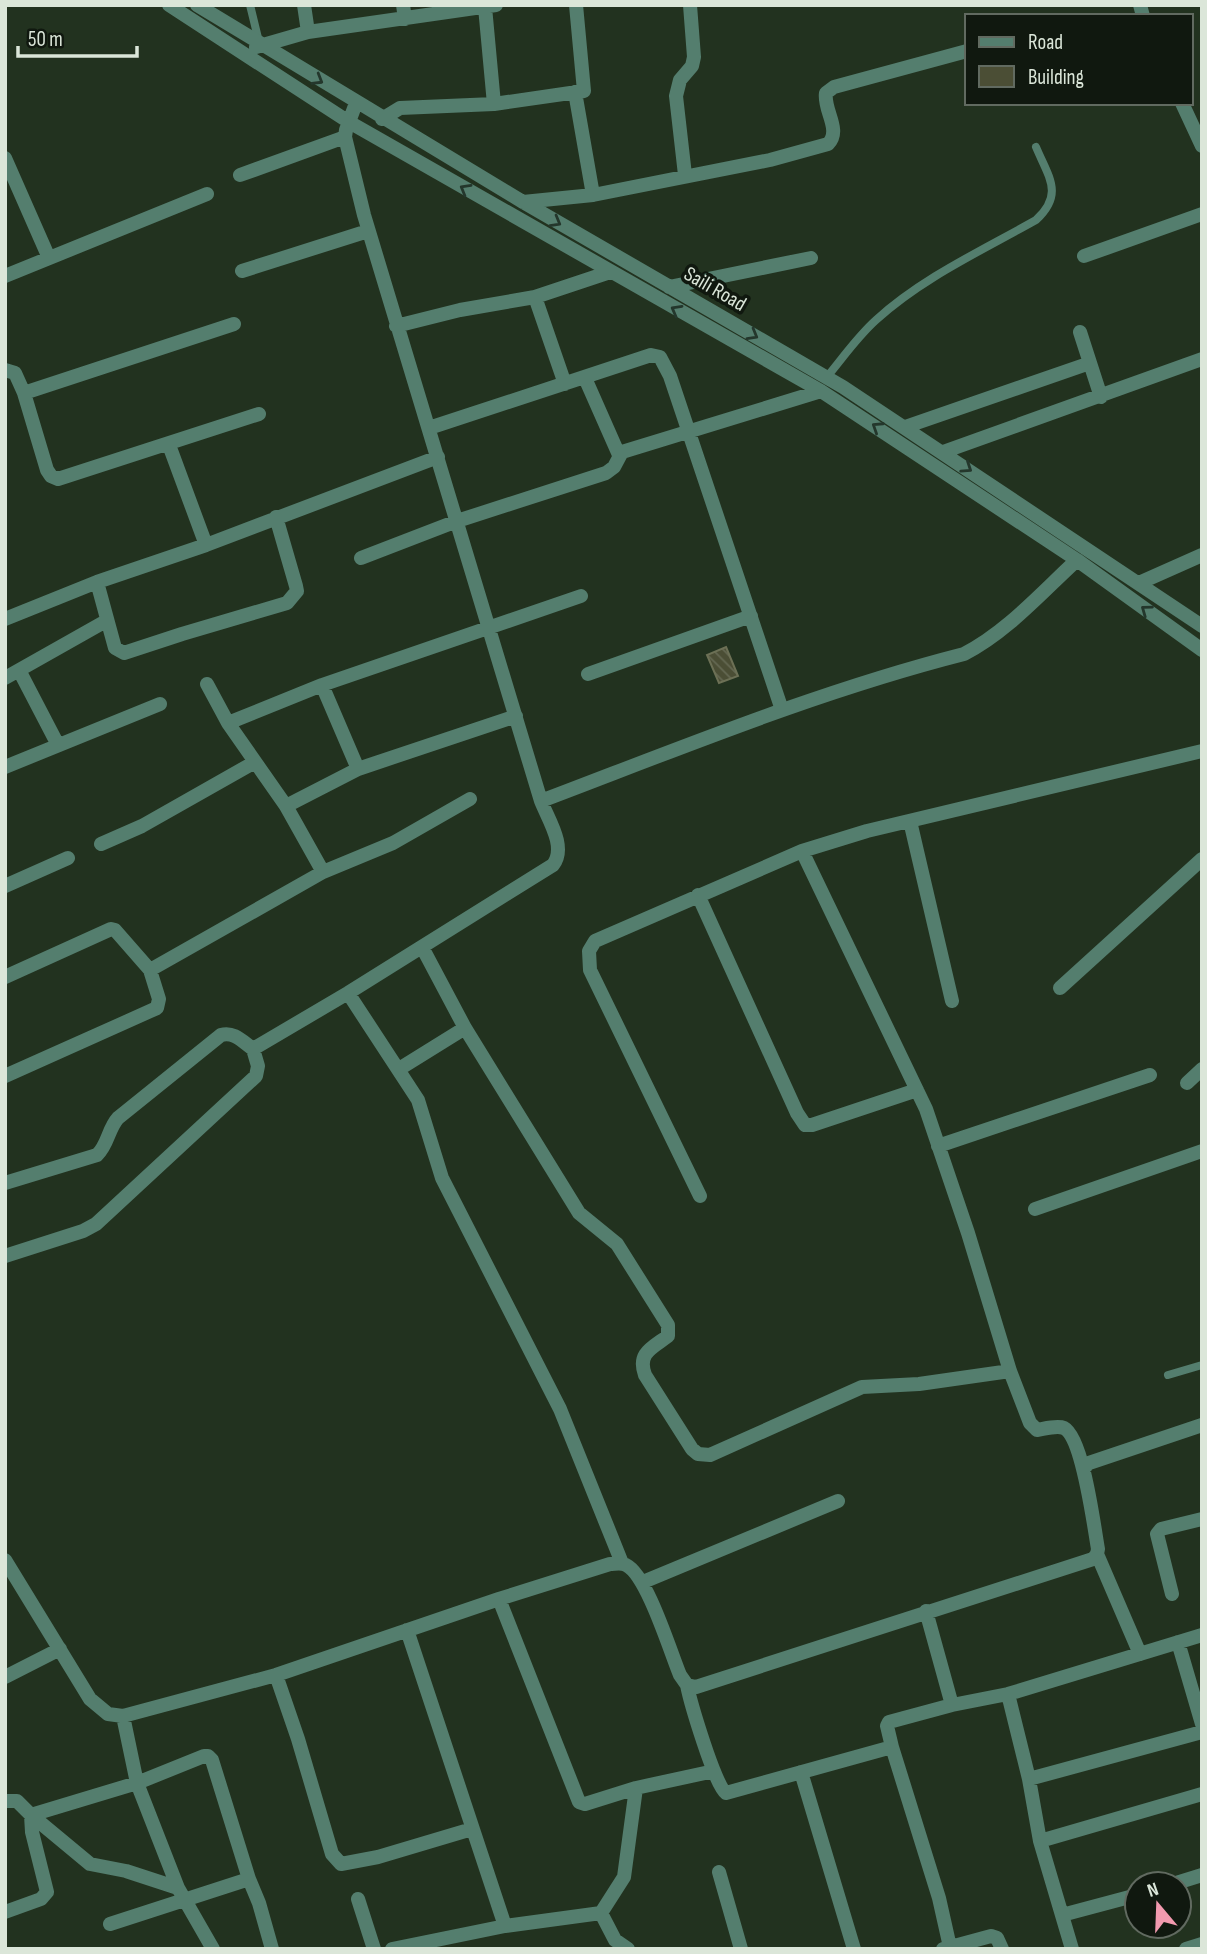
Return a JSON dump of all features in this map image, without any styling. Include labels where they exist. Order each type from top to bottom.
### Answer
[{"type":"street","points":[[169,5],[349,122],[610,272],[824,384],[1077,559],[1202,650]]},
{"type":"street","name":"Saili Road","points":[[197,5],[382,119],[669,287],[824,384],[905,427],[1202,626]]},
{"type":"street","points":[[304,5],[308,32]]},
{"type":"street","points":[[382,119],[400,108],[494,104],[584,91],[576,5]]},
{"type":"street","points":[[685,175],[676,96],[677,87],[692,66],[694,57],[690,5]]},
{"type":"street","points":[[246,55],[260,45],[404,12],[490,6],[494,104]]},
{"type":"street","points":[[508,214],[523,202],[593,195],[770,160],[828,144],[834,132],[825,100],[826,93],[834,87],[965,52]]},
{"type":"street","points":[[575,92],[593,195]]},
{"type":"street","points":[[253,1049],[554,865],[558,859],[559,845],[541,801],[368,230],[345,137],[356,103]]},
{"type":"street","points":[[1183,105],[1201,142]]},
{"type":"street","points":[[240,175],[345,137]]},
{"type":"street","points":[[5,158],[49,258]]},
{"type":"street","points":[[5,276],[207,194]]},
{"type":"street","points":[[1084,256],[1202,214]]},
{"type":"street","points":[[242,271],[368,230]]},
{"type":"street","points":[[669,287],[811,258]]},
{"type":"street","points":[[396,326],[460,310],[535,297],[610,272]]},
{"type":"street","points":[[535,297],[565,384]]},
{"type":"street","points":[[24,393],[234,324]]},
{"type":"street","points":[[1080,332],[1101,397]]},
{"type":"street","points":[[429,428],[657,355],[670,376],[782,710]]},
{"type":"street","points":[[943,452],[1202,359]]},
{"type":"street","points":[[905,427],[1090,363]]},
{"type":"street","points":[[5,370],[15,373],[24,393],[47,470],[58,479],[259,414]]},
{"type":"street","points":[[361,558],[457,521],[606,473],[614,467],[619,455],[585,378]]},
{"type":"street","points":[[619,455],[824,384]]},
{"type":"street","points":[[169,445],[206,545]]},
{"type":"street","points":[[5,619],[97,582],[206,545],[438,457]]},
{"type":"street","points":[[97,582],[115,648],[124,653],[287,603],[296,591],[296,586],[276,517]]},
{"type":"street","points":[[1139,583],[1202,555]]},
{"type":"street","points":[[541,801],[867,680],[964,654],[977,648],[1013,620],[1077,559]]},
{"type":"street","points":[[228,723],[322,685],[581,596]]},
{"type":"street","points":[[588,674],[751,616]]},
{"type":"street","points":[[5,678],[20,672],[106,621]]},
{"type":"street","points":[[20,672],[58,745]]},
{"type":"street","points":[[207,684],[228,723],[286,806],[323,872]]},
{"type":"street","points":[[322,685],[358,769]]},
{"type":"street","points":[[5,767],[159,704]]},
{"type":"street","points":[[286,806],[358,769],[516,716]]},
{"type":"street","points":[[700,1196],[590,970],[589,951],[595,941],[802,851],[911,821],[1202,751]]},
{"type":"street","points":[[101,844],[142,826],[254,762]]},
{"type":"street","points":[[149,970],[323,872],[393,844],[470,799]]},
{"type":"street","points":[[911,821],[952,1000]]},
{"type":"street","points":[[687,1685],[706,1685],[926,1611],[1093,1559],[1098,1549],[1084,1468],[1067,1430],[1060,1427],[1037,1430],[1033,1428],[1010,1371],[968,1233],[926,1109],[802,851]]},
{"type":"street","points":[[5,886],[68,858]]},
{"type":"street","points":[[1060,988],[1202,859]]},
{"type":"street","points":[[698,895],[797,1113],[805,1125],[916,1090]]},
{"type":"street","points":[[5,977],[110,929],[115,930],[149,970],[159,999],[157,1008],[5,1076]]},
{"type":"street","points":[[422,947],[465,1028],[579,1213],[617,1244],[668,1325],[668,1336],[644,1355],[641,1364],[645,1375],[692,1449],[698,1454],[710,1455],[862,1387],[919,1384],[1010,1371]]},
{"type":"street","points":[[348,993],[418,1100],[442,1178],[560,1409],[622,1563]]},
{"type":"street","points":[[399,1069],[465,1028]]},
{"type":"street","points":[[5,1183],[97,1155],[103,1150],[113,1123],[118,1118],[221,1035],[235,1035],[253,1049],[258,1066],[256,1076],[96,1224],[83,1231],[5,1256]]},
{"type":"street","points":[[1187,1083],[1202,1069]]},
{"type":"street","points":[[938,1146],[1150,1075]]},
{"type":"street","points":[[1035,1209],[1202,1151]]},
{"type":"street","points":[[1084,1468],[1089,1462],[1202,1425]]},
{"type":"street","points":[[643,1582],[838,1501]]},
{"type":"street","points":[[1172,1594],[1157,1534],[1160,1529],[1202,1519]]},
{"type":"street","points":[[1097,1554],[1140,1654]]},
{"type":"street","points":[[5,1560],[90,1699],[108,1714],[123,1716],[276,1675],[499,1598],[610,1564],[622,1563],[629,1566],[643,1582],[680,1675],[687,1685],[721,1790],[726,1793],[892,1747]]},
{"type":"street","points":[[499,1598],[579,1802],[585,1804],[636,1788],[714,1771]]},
{"type":"street","points":[[926,1611],[951,1704]]},
{"type":"street","points":[[407,1630],[505,1926]]},
{"type":"street","points":[[1002,1949],[997,1938],[991,1936],[946,1948],[939,1898],[892,1747],[887,1726],[889,1722],[951,1704],[1008,1695],[1202,1635]]},
{"type":"street","points":[[1178,1643],[1202,1724]]},
{"type":"street","points":[[5,1678],[60,1649]]},
{"type":"street","points":[[276,1675],[332,1854],[338,1862],[341,1864],[378,1857],[472,1829]]},
{"type":"street","points":[[1008,1695],[1029,1779],[1040,1840],[1072,1949]]},
{"type":"street","points":[[123,1716],[137,1783],[182,1893],[214,1949]]},
{"type":"street","points":[[1029,1779],[1202,1732]]},
{"type":"street","points":[[31,1815],[137,1783],[204,1756],[211,1758],[272,1949]]},
{"type":"street","points":[[801,1772],[854,1949]]},
{"type":"street","points":[[392,1949],[413,1947],[505,1926],[601,1913],[624,1877],[636,1788]]},
{"type":"street","points":[[1040,1840],[1202,1794]]},
{"type":"street","points":[[5,1801],[17,1801],[90,1864],[125,1871],[182,1893]]},
{"type":"street","points":[[5,1912],[41,1899],[47,1892],[32,1832],[31,1815]]},
{"type":"street","points":[[719,1872],[741,1949]]},
{"type":"street","points":[[110,1924],[182,1893],[249,1879]]},
{"type":"street","points":[[358,1899],[374,1949]]},
{"type":"street","points":[[1062,1915],[1123,1899]]},
{"type":"street","points":[[601,1913],[612,1945],[628,1949]]},
{"type":"street","points":[[1186,1949],[1202,1944]]},
{"type":"lane","points":[[250,5],[260,45]]},
{"type":"lane","points":[[824,384],[874,322],[905,296],[929,279],[1036,220],[1048,209],[1053,192],[1036,147]]},
{"type":"lane","points":[[1168,1376],[1202,1365]]},
{"type":"building","points":[[726,647],[738,676],[719,683],[707,655]]}]
